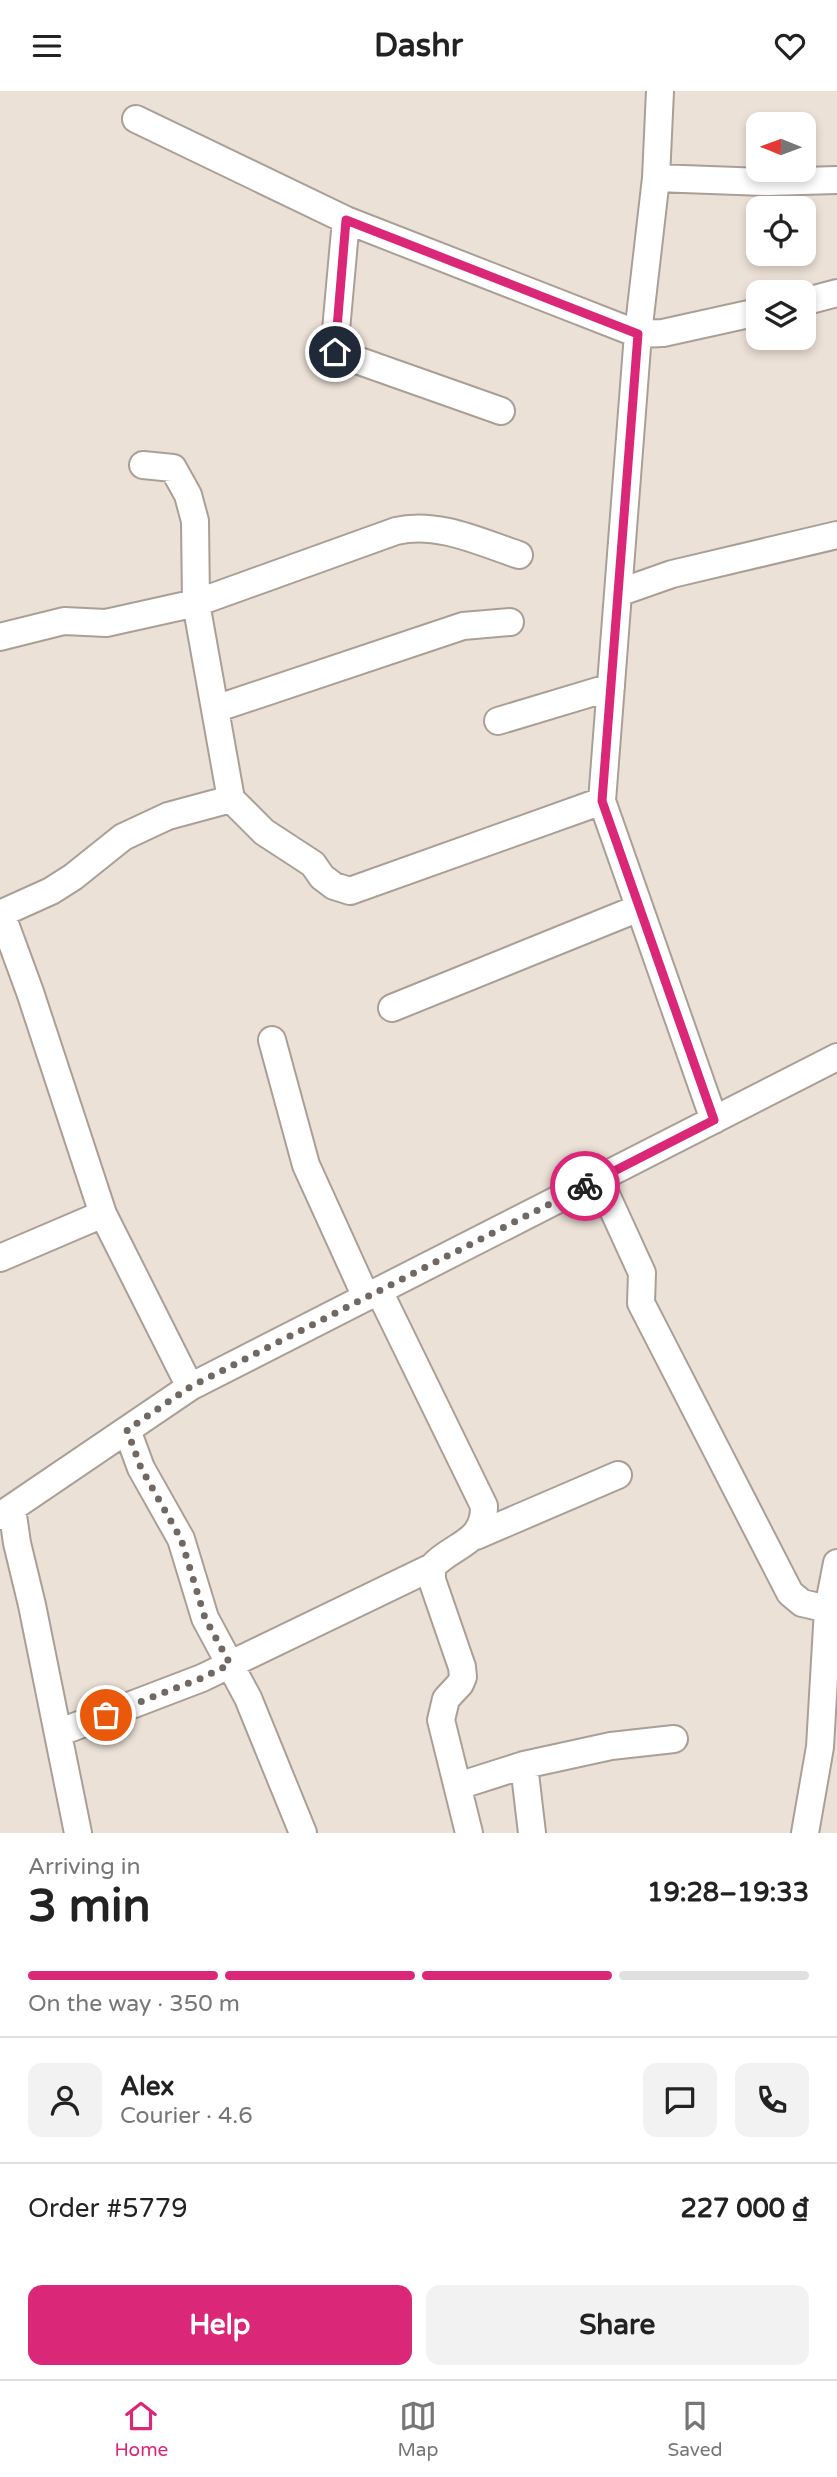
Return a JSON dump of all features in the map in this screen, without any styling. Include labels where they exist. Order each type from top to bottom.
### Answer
[{"type":"street","points":[[660,91],[656,178],[638,334],[602,801],[714,1120]]},
{"type":"street","points":[[136,119],[346,220],[638,334],[663,333],[746,315]]},
{"type":"street","points":[[656,178],[767,182],[837,180]]},
{"type":"street","points":[[346,220],[334,352],[501,411]]},
{"type":"street","points":[[816,299],[837,293]]},
{"type":"street","points":[[143,465],[173,468],[188,495],[195,521],[196,603],[231,799],[264,832],[313,864],[321,877],[334,886],[350,891],[602,801]]},
{"type":"street","points":[[0,637],[64,621],[106,623],[196,603],[413,527],[449,533],[519,555]]},
{"type":"street","points":[[618,593],[672,575],[837,535]]},
{"type":"street","points":[[215,709],[463,626],[510,622]]},
{"type":"street","points":[[498,721],[611,687]]},
{"type":"street","points":[[190,1387],[103,1214],[30,992],[1,914],[51,891],[123,837],[168,816],[231,799]]},
{"type":"street","points":[[392,1008],[639,908]]},
{"type":"street","points":[[272,1040],[306,1165],[484,1506],[482,1524],[476,1536]]},
{"type":"street","points":[[78,1833],[17,1542],[6,1512],[190,1387],[837,1057]]},
{"type":"street","points":[[599,1179],[642,1273],[641,1303],[790,1593],[802,1603],[828,1609]]},
{"type":"street","points":[[0,1258],[103,1214]]},
{"type":"street","points":[[127,1430],[141,1468],[181,1539],[205,1618],[248,1698],[303,1833]]},
{"type":"street","points":[[58,1733],[202,1678],[432,1567],[442,1557],[476,1536],[618,1475]]},
{"type":"street","points":[[806,1833],[820,1747],[828,1609],[837,1563]]},
{"type":"street","points":[[432,1567],[432,1580],[462,1667],[463,1677],[460,1684],[446,1699],[441,1714],[469,1833]]},
{"type":"street","points":[[458,1786],[524,1765],[611,1746],[674,1739]]},
{"type":"street","points":[[524,1765],[531,1833]]},
{"type":"way so far","points":[[106,1715],[202,1678],[230,1664],[205,1618],[181,1539],[141,1468],[127,1430],[190,1387],[585,1186]]},
{"type":"route","points":[[335,352],[333,350],[346,220],[638,334],[602,801],[714,1120],[585,1186]]}]
